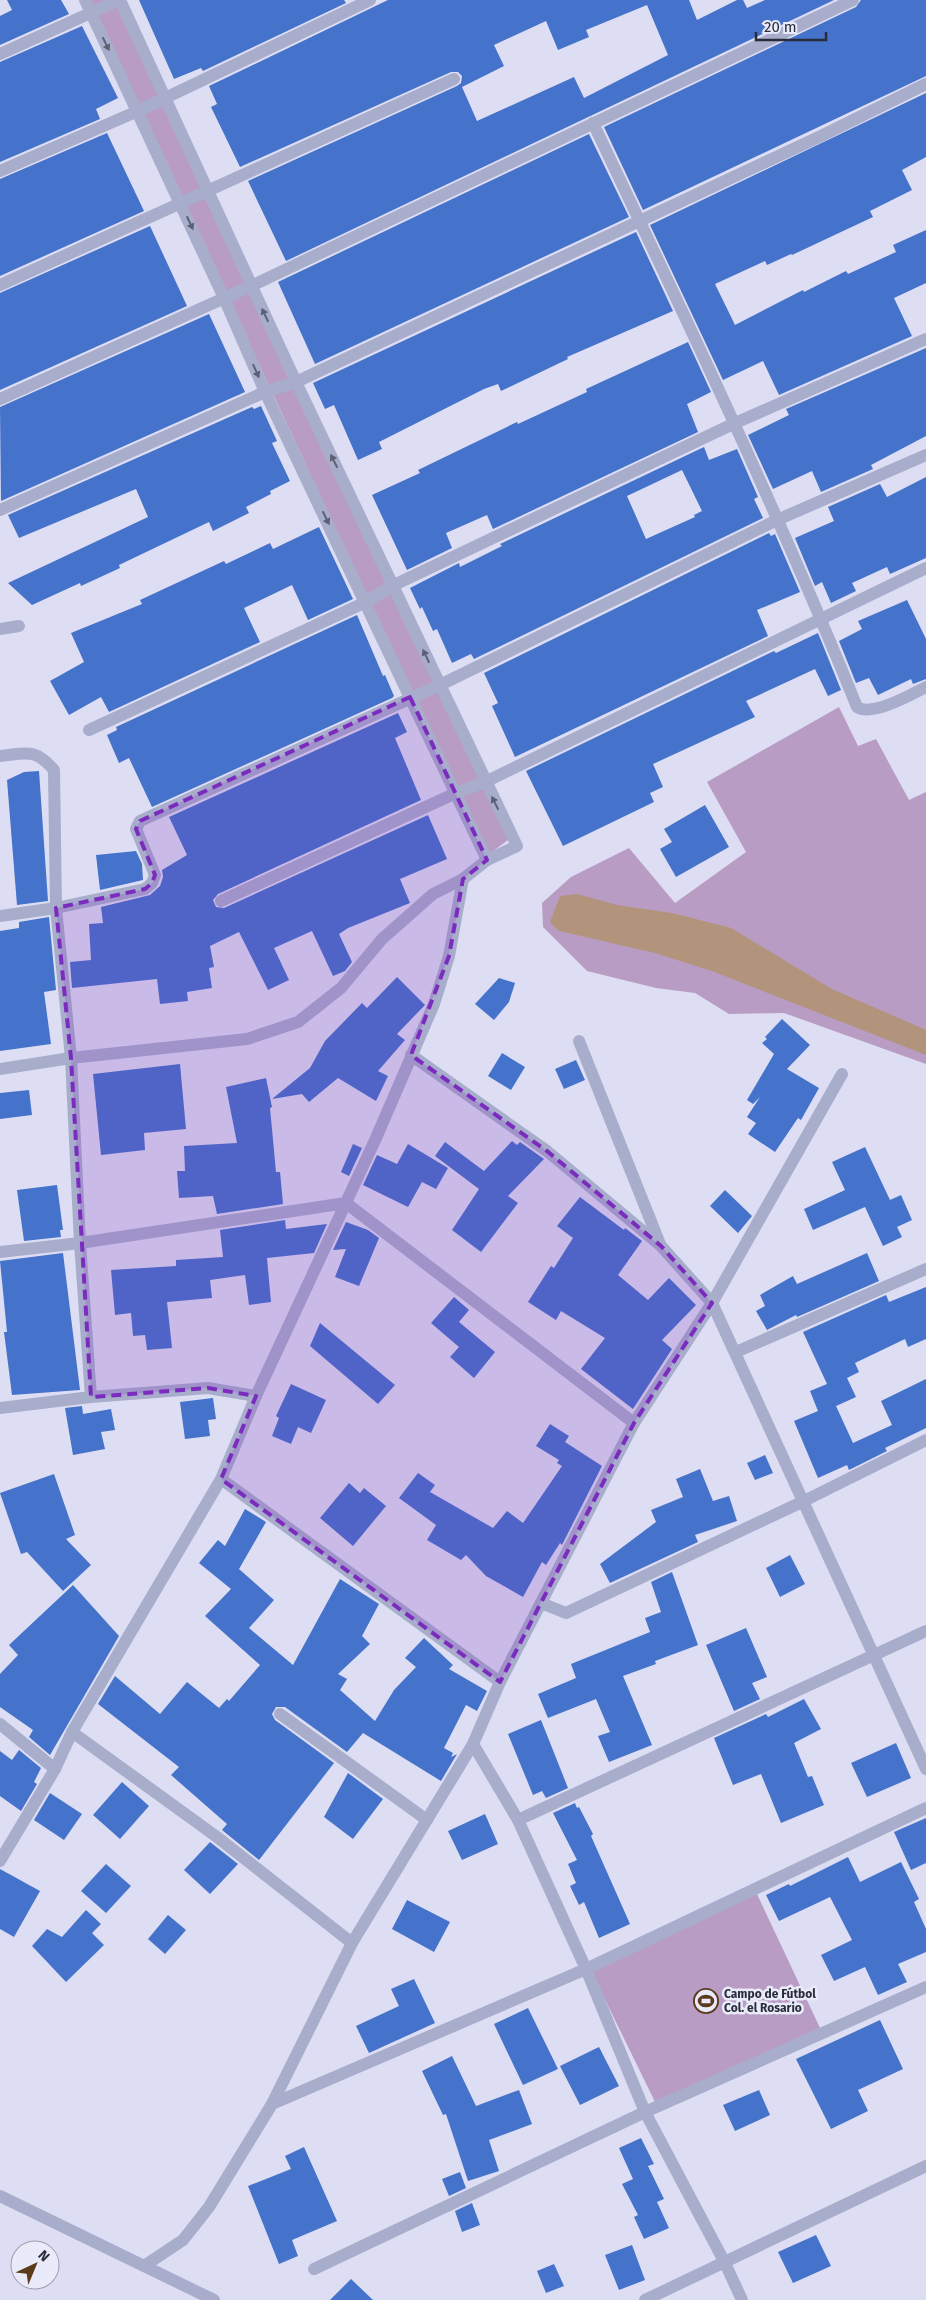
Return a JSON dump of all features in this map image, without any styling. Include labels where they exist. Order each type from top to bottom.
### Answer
[{"type":"street","points":[[85,0],[138,111],[266,392],[487,860]]},
{"type":"street","points":[[0,54],[120,0],[296,382],[517,846],[487,860],[463,879],[433,894],[382,939],[341,988],[298,1022],[247,1039],[71,1058],[0,1069]]},
{"type":"street","points":[[0,171],[138,111],[370,0]]},
{"type":"street","points":[[0,399],[252,286],[853,0]]},
{"type":"street","points":[[0,285],[180,202],[454,80]]},
{"type":"street","points":[[0,510],[266,392],[296,382],[821,136],[926,84]]},
{"type":"street","points":[[592,123],[639,220],[777,520],[821,618],[856,707],[863,711],[869,710],[895,702],[926,687]]},
{"type":"street","points":[[89,730],[366,602],[394,585],[733,424],[926,339]]},
{"type":"street","points":[[0,916],[56,908],[145,889],[152,883],[155,875],[136,829],[140,820],[440,685],[777,520],[926,455]]},
{"type":"street","points":[[221,901],[456,793],[485,782],[926,568]]},
{"type":"street","points":[[0,629],[19,626]]},
{"type":"street","points":[[0,756],[25,753],[42,756],[54,770],[56,908],[71,1058],[80,1242],[91,1397]]},
{"type":"street","points":[[0,1861],[55,1769],[72,1732],[220,1479],[256,1396],[346,1203],[434,1004],[449,956],[463,879]]},
{"type":"street","points":[[579,1041],[661,1246]]},
{"type":"street","points":[[411,1055],[547,1151],[661,1246],[712,1304],[736,1352],[926,1769]]},
{"type":"street","points":[[144,2266],[183,2240],[208,2207],[272,2104],[352,1943],[473,1744],[500,1682],[634,1423],[712,1304],[842,1074]]},
{"type":"street","points":[[0,1252],[346,1203],[634,1423]]},
{"type":"street","points":[[736,1352],[926,1270]]},
{"type":"street","points":[[0,1408],[91,1397],[208,1388],[256,1396]]},
{"type":"street","points":[[541,1603],[566,1613],[804,1501],[926,1440]]},
{"type":"street","points":[[220,1479],[500,1682]]},
{"type":"street","points":[[518,1820],[926,1631]]},
{"type":"street","points":[[280,1714],[427,1820]]},
{"type":"street","points":[[0,1724],[55,1769]]},
{"type":"street","points":[[72,1732],[217,1837],[352,1943]]},
{"type":"street","points":[[473,1744],[518,1820],[586,1969],[645,2112],[725,2263],[742,2300]]},
{"type":"street","points":[[272,2104],[586,1969],[926,1808]]},
{"type":"street","points":[[314,2269],[645,2112],[926,1987]]},
{"type":"street","points":[[644,2300],[926,2166]]},
{"type":"street","points":[[0,2196],[214,2300]]},
{"type":"highlighted area","points":[[410,697],[487,860],[463,879],[449,956],[411,1055],[547,1151],[661,1246],[712,1303],[634,1423],[500,1682],[221,1479],[256,1396],[208,1388],[91,1397],[71,1058],[56,908],[145,889],[152,883],[155,875],[136,829],[140,821]]},
{"type":"shaded area","points":[[89,0],[118,0],[508,840],[488,855]]},
{"type":"shaded area","points":[[839,707],[858,746],[876,739],[909,800],[926,792],[926,1064],[784,1013],[729,1014],[695,993],[656,988],[587,971],[543,927],[542,903],[571,877],[629,848],[675,903],[746,852],[707,782]]},
{"type":"shaded area","points":[[577,894],[617,905],[672,913],[731,928],[832,989],[926,1030],[926,1055],[712,971],[655,953],[559,931],[550,922],[560,896]]},
{"type":"shaded area","name":"Campo de Fútbol Col. el Rosario","points":[[757,1894],[821,2030],[658,2108],[591,1971]]},
{"type":"building","points":[[7,0],[61,0],[69,14],[0,45],[0,16],[12,10]]},
{"type":"building","points":[[139,0],[344,0],[346,3],[203,71],[201,68],[174,79]]},
{"type":"building","points":[[388,0],[689,0],[697,20],[737,0],[743,0],[747,8],[765,0],[834,0],[286,261],[248,181],[457,86],[461,83],[462,76],[458,72],[451,72],[240,167],[211,107],[217,104],[209,86]],"holes":[[[647,5],[668,55],[584,98],[574,77],[477,121],[462,87],[504,66],[494,45],[546,21],[558,50],[589,37],[586,30]]]},
{"type":"building","points":[[861,0],[926,0],[926,76],[643,210],[604,127],[856,7]]},
{"type":"building","points":[[82,26],[118,98],[96,109],[100,119],[0,162],[0,62]]},
{"type":"building","points":[[926,93],[926,157],[902,170],[912,190],[870,211],[873,217],[792,255],[767,265],[765,261],[715,284],[735,325],[803,290],[804,292],[846,271],[848,274],[896,252],[893,245],[926,230],[926,283],[894,298],[912,336],[779,395],[763,361],[723,380],[650,225]]},
{"type":"building","points":[[107,133],[144,211],[0,276],[0,179]]},
{"type":"building","points":[[589,134],[629,217],[315,364],[278,282]]},
{"type":"building","points":[[150,226],[187,306],[0,390],[0,293]]},
{"type":"building","points":[[636,232],[673,311],[567,357],[568,359],[501,391],[498,384],[484,389],[379,442],[382,449],[358,460],[334,405],[325,409],[313,383]]},
{"type":"building","points":[[209,314],[245,392],[1,501],[0,407]]},
{"type":"building","points":[[688,342],[711,392],[687,404],[698,432],[493,529],[487,515],[446,533],[452,548],[407,570],[372,495],[420,473],[418,470],[517,422],[518,424],[587,392],[586,389]]},
{"type":"building","points":[[926,348],[926,436],[871,465],[873,469],[821,492],[812,471],[773,489],[748,435],[789,415],[786,409]]},
{"type":"building","points":[[261,406],[277,441],[272,443],[290,481],[270,491],[271,494],[246,507],[249,513],[213,531],[209,522],[119,565],[120,568],[81,586],[80,583],[32,605],[8,583],[148,517],[136,489],[19,538],[8,515],[252,407],[254,409]]},
{"type":"building","points":[[704,447],[709,460],[737,449],[758,497],[754,499],[763,518],[474,659],[471,654],[452,663],[437,629],[433,631],[422,607],[420,609],[410,588],[459,563],[460,567],[502,546],[500,544]],"holes":[[[682,470],[702,511],[694,515],[695,517],[646,539],[627,496]]]},
{"type":"building","points":[[926,477],[926,558],[890,574],[887,567],[852,583],[856,591],[831,603],[822,582],[815,586],[795,538],[834,521],[828,507],[880,484],[887,497]]},
{"type":"building","points":[[319,527],[353,599],[308,620],[292,585],[244,608],[260,642],[109,712],[101,697],[69,715],[50,681],[84,662],[71,633],[142,604],[140,600],[224,561],[226,564],[270,543],[273,549]]},
{"type":"building","points":[[769,533],[771,536],[775,534],[800,592],[757,610],[768,636],[515,757],[492,706],[498,703],[484,673]]},
{"type":"building","points":[[907,600],[926,639],[926,679],[913,684],[911,679],[878,695],[869,678],[856,683],[839,641],[862,629],[858,621]]},
{"type":"building","points":[[357,615],[383,676],[385,675],[394,696],[392,698],[152,807],[129,758],[119,763],[107,735],[117,730],[116,727]]},
{"type":"building","points":[[818,633],[841,690],[828,696],[815,669],[746,701],[755,717],[653,764],[663,787],[650,793],[654,802],[563,846],[526,771],[774,651],[776,653]]},
{"type":"building","points":[[398,713],[407,732],[395,738],[421,800],[218,894],[213,900],[216,907],[224,908],[428,815],[447,859],[400,879],[410,903],[348,928],[339,934],[352,962],[345,971],[333,976],[312,931],[274,948],[289,980],[268,990],[239,932],[210,946],[214,967],[209,968],[212,988],[187,992],[188,1001],[160,1004],[157,979],[72,988],[70,962],[91,960],[89,924],[103,923],[101,907],[150,895],[160,886],[163,877],[162,870],[187,855],[169,817]]},
{"type":"building","points":[[39,771],[48,901],[17,905],[7,780],[24,772]]},
{"type":"building","points":[[705,805],[729,847],[676,877],[660,849],[672,842],[664,829]]},
{"type":"building","points":[[136,851],[142,864],[143,880],[100,890],[96,855]]},
{"type":"building","points":[[49,917],[56,990],[44,992],[51,1044],[0,1051],[0,931],[19,928],[19,922]]},
{"type":"building","points":[[397,977],[425,1005],[397,1034],[405,1040],[378,1071],[388,1076],[376,1101],[338,1078],[309,1102],[302,1094],[272,1099],[310,1068],[325,1041],[362,1003],[367,1008]]},
{"type":"building","points":[[499,978],[515,983],[509,1002],[494,1020],[475,1004]]},
{"type":"building","points":[[782,1019],[810,1045],[787,1069],[819,1088],[801,1120],[798,1118],[775,1152],[748,1134],[756,1123],[747,1117],[760,1097],[753,1104],[747,1100],[774,1054],[762,1043],[767,1039],[765,1037]]},
{"type":"building","points":[[502,1053],[525,1067],[511,1090],[488,1076]]},
{"type":"building","points":[[576,1060],[585,1080],[564,1089],[555,1069]]},
{"type":"building","points":[[180,1064],[186,1129],[144,1133],[145,1150],[101,1155],[93,1074]]},
{"type":"building","points":[[266,1078],[272,1107],[270,1108],[276,1172],[280,1172],[283,1204],[217,1214],[213,1196],[179,1198],[177,1171],[185,1171],[184,1146],[237,1143],[226,1087]]},
{"type":"building","points":[[29,1090],[32,1115],[0,1119],[0,1093]]},
{"type":"building","points":[[512,1141],[517,1145],[520,1142],[544,1159],[508,1196],[518,1203],[481,1252],[452,1230],[479,1189],[435,1156],[445,1142],[484,1171]]},
{"type":"building","points":[[353,1144],[362,1148],[349,1176],[341,1172]]},
{"type":"building","points":[[408,1144],[448,1168],[436,1189],[422,1182],[408,1207],[363,1185],[377,1155],[397,1164]]},
{"type":"building","points":[[865,1147],[890,1200],[901,1195],[912,1220],[897,1227],[902,1237],[883,1246],[865,1207],[813,1230],[804,1209],[845,1190],[832,1162]]},
{"type":"building","points":[[57,1185],[63,1230],[60,1230],[61,1237],[24,1241],[17,1190]]},
{"type":"building","points":[[725,1190],[752,1216],[738,1233],[710,1206]]},
{"type":"building","points":[[580,1197],[642,1241],[618,1275],[648,1300],[669,1278],[696,1305],[662,1340],[672,1349],[633,1409],[581,1369],[605,1338],[561,1311],[556,1320],[528,1302],[551,1266],[554,1268],[573,1238],[557,1226]]},
{"type":"building","points":[[285,1220],[286,1229],[327,1224],[314,1253],[267,1258],[271,1302],[249,1305],[245,1275],[210,1280],[212,1298],[167,1302],[172,1348],[147,1350],[145,1335],[133,1336],[131,1313],[115,1315],[111,1270],[176,1266],[176,1260],[223,1257],[220,1230]]},
{"type":"building","points":[[346,1222],[368,1230],[379,1238],[359,1286],[335,1277],[346,1249],[333,1250]]},
{"type":"building","points":[[63,1253],[80,1390],[12,1395],[4,1332],[7,1332],[0,1261]]},
{"type":"building","points":[[867,1253],[879,1281],[797,1317],[796,1315],[767,1330],[756,1311],[765,1306],[760,1295],[793,1276],[797,1284]]},
{"type":"building","points":[[926,1287],[926,1339],[908,1347],[905,1339],[855,1363],[859,1372],[847,1378],[856,1397],[836,1406],[853,1443],[892,1425],[881,1401],[926,1379],[926,1428],[885,1448],[887,1451],[849,1470],[847,1465],[818,1478],[794,1421],[818,1411],[810,1391],[827,1384],[803,1332],[886,1295],[889,1302]]},
{"type":"building","points":[[454,1297],[469,1310],[459,1322],[495,1352],[474,1378],[450,1357],[459,1347],[431,1323]]},
{"type":"building","points":[[320,1323],[395,1385],[378,1404],[310,1346]]},
{"type":"building","points":[[291,1384],[326,1400],[311,1433],[298,1427],[291,1444],[272,1436],[279,1418],[276,1416]]},
{"type":"building","points":[[213,1398],[216,1419],[208,1420],[210,1436],[185,1439],[180,1402]]},
{"type":"building","points":[[82,1406],[83,1414],[111,1409],[115,1430],[101,1432],[105,1449],[73,1455],[65,1408]]},
{"type":"building","points":[[550,1424],[569,1436],[565,1442],[602,1466],[562,1545],[560,1543],[546,1565],[542,1562],[523,1597],[486,1576],[466,1555],[461,1560],[427,1540],[436,1525],[399,1498],[418,1473],[435,1485],[430,1492],[493,1528],[507,1511],[523,1523],[562,1466],[557,1463],[559,1460],[536,1446]]},
{"type":"building","points":[[765,1455],[773,1473],[755,1480],[747,1463]]},
{"type":"building","points":[[700,1469],[713,1501],[729,1496],[737,1521],[695,1535],[698,1542],[610,1583],[600,1564],[656,1522],[651,1510],[683,1497],[676,1479]]},
{"type":"building","points":[[54,1474],[75,1535],[66,1539],[91,1565],[63,1591],[27,1552],[21,1554],[0,1493]]},
{"type":"building","points":[[349,1483],[360,1493],[364,1488],[386,1506],[353,1546],[320,1518]]},
{"type":"building","points":[[245,1509],[266,1522],[239,1569],[274,1600],[249,1628],[293,1665],[340,1579],[379,1604],[362,1636],[370,1644],[338,1674],[347,1679],[340,1690],[375,1721],[394,1690],[416,1667],[405,1658],[424,1638],[453,1665],[449,1669],[487,1691],[477,1711],[466,1705],[444,1748],[453,1753],[451,1757],[457,1754],[441,1781],[363,1733],[347,1752],[285,1707],[276,1707],[272,1714],[275,1720],[334,1763],[259,1860],[222,1830],[227,1824],[171,1775],[179,1767],[98,1704],[115,1676],[160,1714],[187,1682],[219,1708],[227,1699],[229,1701],[260,1665],[205,1616],[231,1589],[199,1563],[218,1540],[225,1546]]},
{"type":"building","points":[[790,1555],[805,1584],[780,1597],[766,1568]]},
{"type":"building","points":[[672,1572],[698,1645],[655,1661],[656,1664],[623,1676],[652,1745],[609,1762],[598,1736],[610,1732],[596,1699],[548,1718],[538,1694],[576,1678],[571,1664],[650,1632],[645,1618],[661,1612],[651,1582]]},
{"type":"building","points":[[73,1585],[119,1636],[50,1755],[29,1737],[33,1730],[0,1707],[0,1674],[18,1655],[9,1645]]},
{"type":"building","points":[[746,1628],[767,1677],[752,1683],[760,1699],[734,1711],[706,1645]]},
{"type":"building","points":[[804,1699],[821,1729],[794,1743],[808,1777],[812,1776],[824,1805],[781,1823],[761,1774],[733,1785],[714,1738],[766,1714],[768,1717]]},
{"type":"building","points":[[541,1720],[568,1788],[546,1798],[542,1791],[533,1795],[508,1734]]},
{"type":"building","points":[[896,1743],[911,1778],[867,1797],[851,1763]]},
{"type":"building","points":[[19,1750],[41,1768],[34,1782],[37,1784],[21,1811],[0,1796],[0,1751],[12,1760]]},
{"type":"building","points":[[348,1773],[383,1799],[353,1839],[324,1817]]},
{"type":"building","points":[[122,1782],[149,1806],[120,1839],[93,1815]]},
{"type":"building","points":[[50,1793],[82,1814],[64,1840],[34,1820]]},
{"type":"building","points":[[575,1803],[593,1834],[591,1836],[630,1924],[599,1938],[584,1902],[579,1905],[570,1886],[576,1883],[568,1864],[577,1860],[553,1813]]},
{"type":"building","points":[[485,1814],[498,1844],[462,1860],[448,1831]]},
{"type":"building","points":[[926,1818],[926,1863],[911,1870],[894,1832]]},
{"type":"building","points":[[210,1842],[238,1864],[210,1894],[184,1870]]},
{"type":"building","points":[[848,1857],[860,1882],[901,1862],[919,1899],[914,1902],[926,1929],[926,1952],[898,1964],[907,1982],[878,1995],[865,1967],[834,1981],[821,1955],[852,1940],[830,1897],[779,1921],[766,1895],[789,1884],[790,1886]]},
{"type":"building","points":[[106,1864],[131,1886],[106,1913],[81,1891]]},
{"type":"building","points":[[0,1869],[40,1891],[14,1937],[0,1929]]},
{"type":"building","points":[[407,1900],[450,1922],[434,1952],[392,1929]]},
{"type":"building","points":[[86,1910],[101,1924],[92,1933],[104,1945],[66,1982],[32,1946],[47,1929],[62,1937]]},
{"type":"building","points":[[168,1915],[186,1930],[165,1954],[148,1939]]},
{"type":"building","points":[[414,1979],[435,2023],[369,2053],[356,2026],[399,2006],[391,1989]]},
{"type":"building","points":[[528,2008],[558,2069],[523,2085],[494,2024]]},
{"type":"building","points":[[880,2020],[903,2069],[858,2090],[868,2111],[831,2129],[796,2059]]},
{"type":"building","points":[[599,2047],[619,2086],[580,2105],[560,2066]]},
{"type":"building","points":[[452,2056],[476,2106],[519,2090],[532,2124],[489,2140],[499,2171],[468,2181],[446,2114],[443,2115],[422,2071]]},
{"type":"building","points":[[759,2090],[770,2115],[735,2131],[723,2105]]},
{"type":"building","points":[[641,2138],[654,2164],[648,2166],[664,2199],[657,2202],[669,2228],[644,2239],[634,2217],[638,2215],[622,2184],[633,2179],[619,2148]]},
{"type":"building","points":[[304,2147],[337,2221],[292,2240],[298,2256],[279,2264],[248,2186],[291,2169],[285,2156]]},
{"type":"building","points":[[460,2172],[466,2188],[449,2196],[442,2179]]},
{"type":"building","points":[[472,2203],[480,2225],[462,2232],[455,2211]]},
{"type":"building","points":[[816,2235],[831,2266],[793,2283],[778,2252]]},
{"type":"building","points":[[632,2245],[645,2280],[619,2290],[605,2255]]},
{"type":"building","points":[[554,2264],[564,2286],[546,2293],[537,2271]]},
{"type":"building","points":[[351,2279],[373,2300],[330,2300]]},
{"type":"place","name":"Campo de Fútbol Col. el Rosario","points":[[706,2001]]}]
